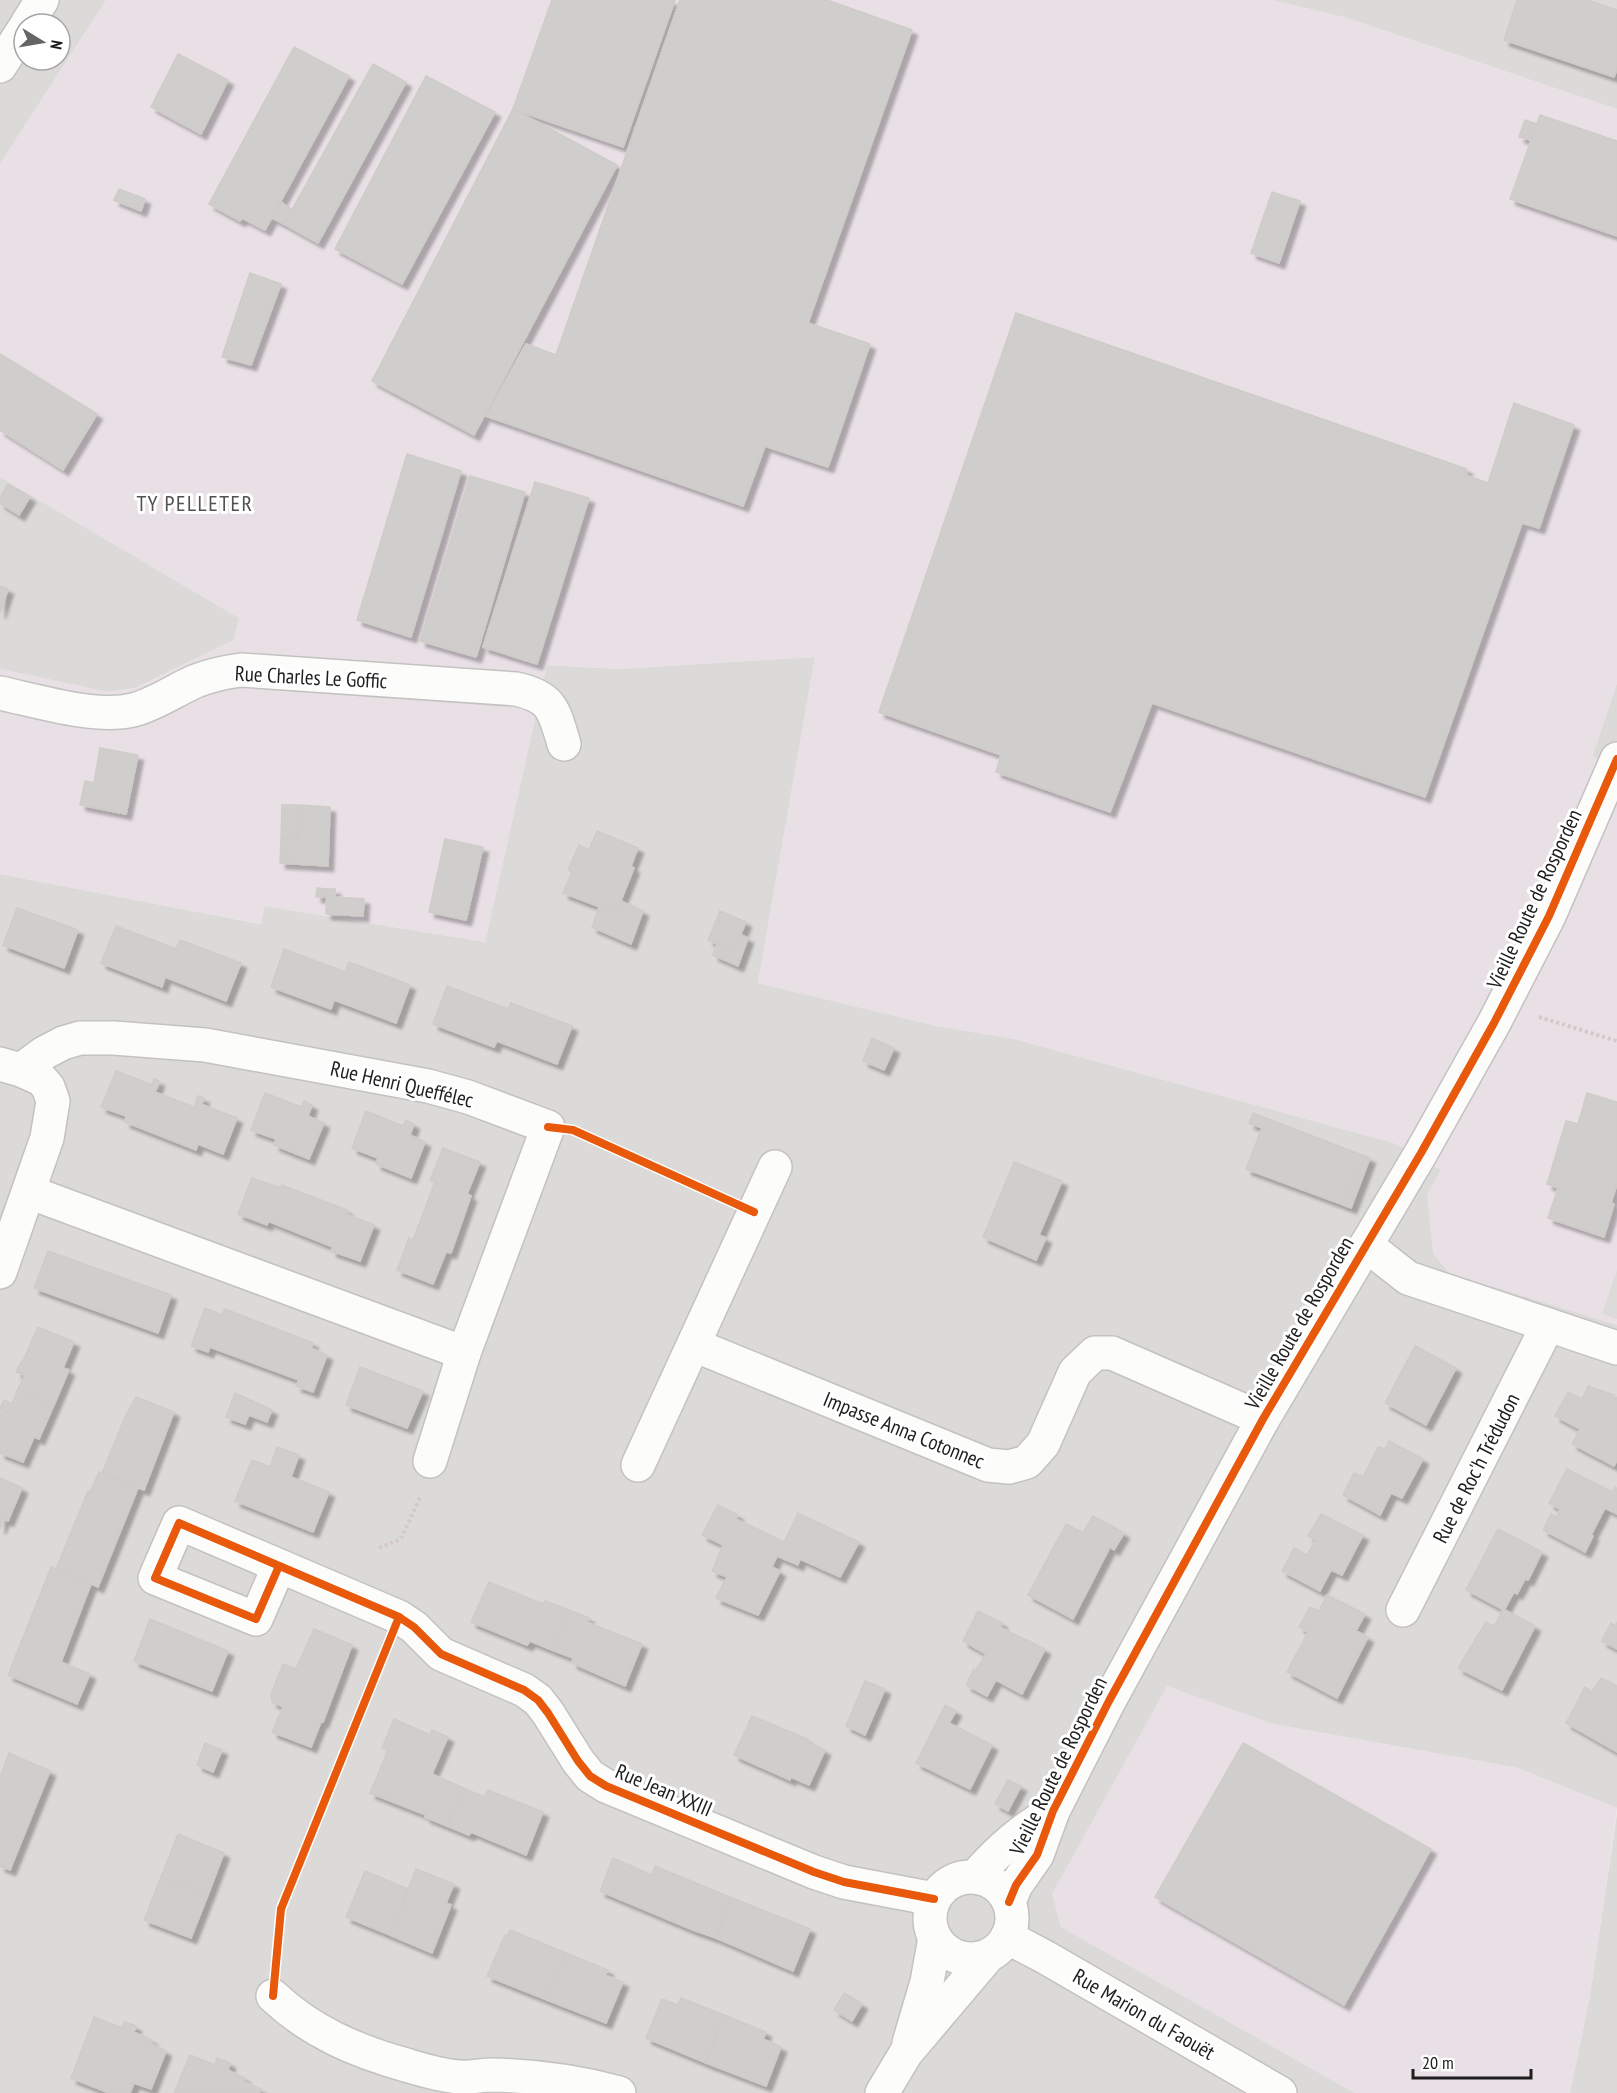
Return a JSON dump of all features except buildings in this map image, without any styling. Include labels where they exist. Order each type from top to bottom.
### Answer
[{"type":"street","points":[[0,66],[12,48]]},
{"type":"street","name":"Rue Charles Le Goffic","points":[[0,693],[72,708],[106,712],[131,711],[196,681],[219,673],[241,670],[516,689],[532,693],[548,703],[556,717],[564,744]]},
{"type":"street","name":"Vieille Route de Rosporden","points":[[1009,1902],[1016,1885],[1038,1856],[1053,1811],[1109,1701],[1263,1419],[1421,1153],[1494,1023],[1611,792],[1617,759]]},
{"type":"street","name":"Rue Henri Queffélec","points":[[10,1067],[63,1043],[80,1038],[114,1038],[205,1045],[428,1086],[468,1097],[548,1127]]},
{"type":"street","name":"Rue Henri Queffélec","points":[[0,1272],[46,1138],[53,1101],[48,1087],[41,1079],[10,1067]]},
{"type":"street","points":[[430,1461],[464,1353],[548,1127]]},
{"type":"street","points":[[638,1465],[774,1167]]},
{"type":"street","points":[[29,1192],[464,1353]]},
{"type":"street","points":[[1366,1245],[1408,1278],[1617,1348]]},
{"type":"street","name":"Rue de Roc'h Trédudon","points":[[1403,1610],[1548,1325]]},
{"type":"street","name":"Impasse Anna Cotonnec","points":[[694,1345],[988,1465],[1009,1467],[1027,1462],[1043,1444],[1075,1372],[1095,1353],[1112,1353],[1263,1419]]},
{"type":"street","name":"Rue Jean XXIII","points":[[279,1566],[399,1617],[414,1627],[441,1654],[524,1690],[538,1700],[590,1776],[606,1786],[814,1872],[844,1882],[934,1899]]},
{"type":"street","name":"Vieille Route de Rosporden","points":[[975,1877],[1017,1834],[1053,1811]]},
{"type":"street","points":[[882,2093],[906,2053],[997,1946],[1011,1926],[1009,1902],[995,1885],[975,1877],[963,1878],[941,1889],[930,1911],[930,1922],[939,1945],[950,1954],[975,1959],[997,1946]]},
{"type":"street","points":[[906,2053],[927,1982],[935,1938]]},
{"type":"street","name":"Rue Marion du Faouët","points":[[997,1946],[1045,1957],[1280,2093]]},
{"type":"street","points":[[273,1996],[290,2012],[326,2036],[359,2050],[423,2070],[460,2077],[492,2075],[578,2083],[619,2093]]},
{"type":"path","points":[[1539,1017],[1617,1041]]},
{"type":"path","points":[[548,1127],[573,1130],[754,1212]]},
{"type":"path","points":[[379,1548],[400,1539],[429,1477],[430,1461]]},
{"type":"path","points":[[273,1996],[281,1909],[399,1617]]},
{"type":"shaded area","points":[[0,0],[106,0],[72,53],[72,12],[12,12],[12,72],[59,72],[0,164]]},
{"type":"shaded area","points":[[106,0],[1272,0],[1347,18],[1617,109],[1617,683],[1592,756],[1617,765],[1617,1325],[1449,1273],[1433,1253],[1427,1194],[1441,1170],[1394,1143],[1014,1039],[937,1026],[758,983],[815,657],[619,669],[547,665],[485,942],[265,906],[261,924],[0,874],[0,669],[108,692],[135,688],[234,640],[239,618],[0,477],[0,164],[59,72],[72,72],[72,53]]},
{"type":"shaded area","points":[[1272,0],[1617,0],[1617,109],[1347,18]]},
{"type":"shaded area","points":[[0,477],[239,618],[234,640],[135,688],[108,692],[0,669]]},
{"type":"shaded area","points":[[815,657],[758,983],[937,1026],[1014,1039],[1394,1143],[1441,1170],[1449,1272],[1617,1325],[1617,1808],[1518,1768],[1273,1724],[1167,1687],[1061,1927],[1355,2093],[0,2093],[0,874],[260,924],[265,906],[485,942],[547,665],[619,669]]},
{"type":"shaded area","points":[[1617,683],[1617,765],[1592,757]]},
{"type":"shaded area","points":[[1617,1270],[1617,1319],[1602,1314]]},
{"type":"shaded area","points":[[1167,1686],[1273,1724],[1518,1768],[1617,1808],[1590,1995],[1570,2093],[1355,2093],[1061,1927],[1052,1894]]},
{"type":"shaded area","points":[[1617,1814],[1617,2093],[1570,2093],[1590,1995]]},
{"type":"cycle path","points":[[1009,1902],[1016,1885],[1037,1855],[1053,1811],[1109,1701],[1263,1419],[1421,1153],[1494,1023],[1549,916],[1617,759]]},
{"type":"cycle path","points":[[548,1127],[573,1130],[754,1212]]},
{"type":"cycle path","points":[[279,1566],[256,1619],[155,1578],[179,1523],[399,1617],[414,1627],[441,1654],[524,1690],[538,1700],[548,1713],[590,1776],[606,1786],[814,1872],[844,1882],[934,1899]]},
{"type":"cycle path","points":[[273,1996],[281,1909],[399,1617]]},
{"type":"district","name":"TY PELLETER","points":[[195,503]]}]
